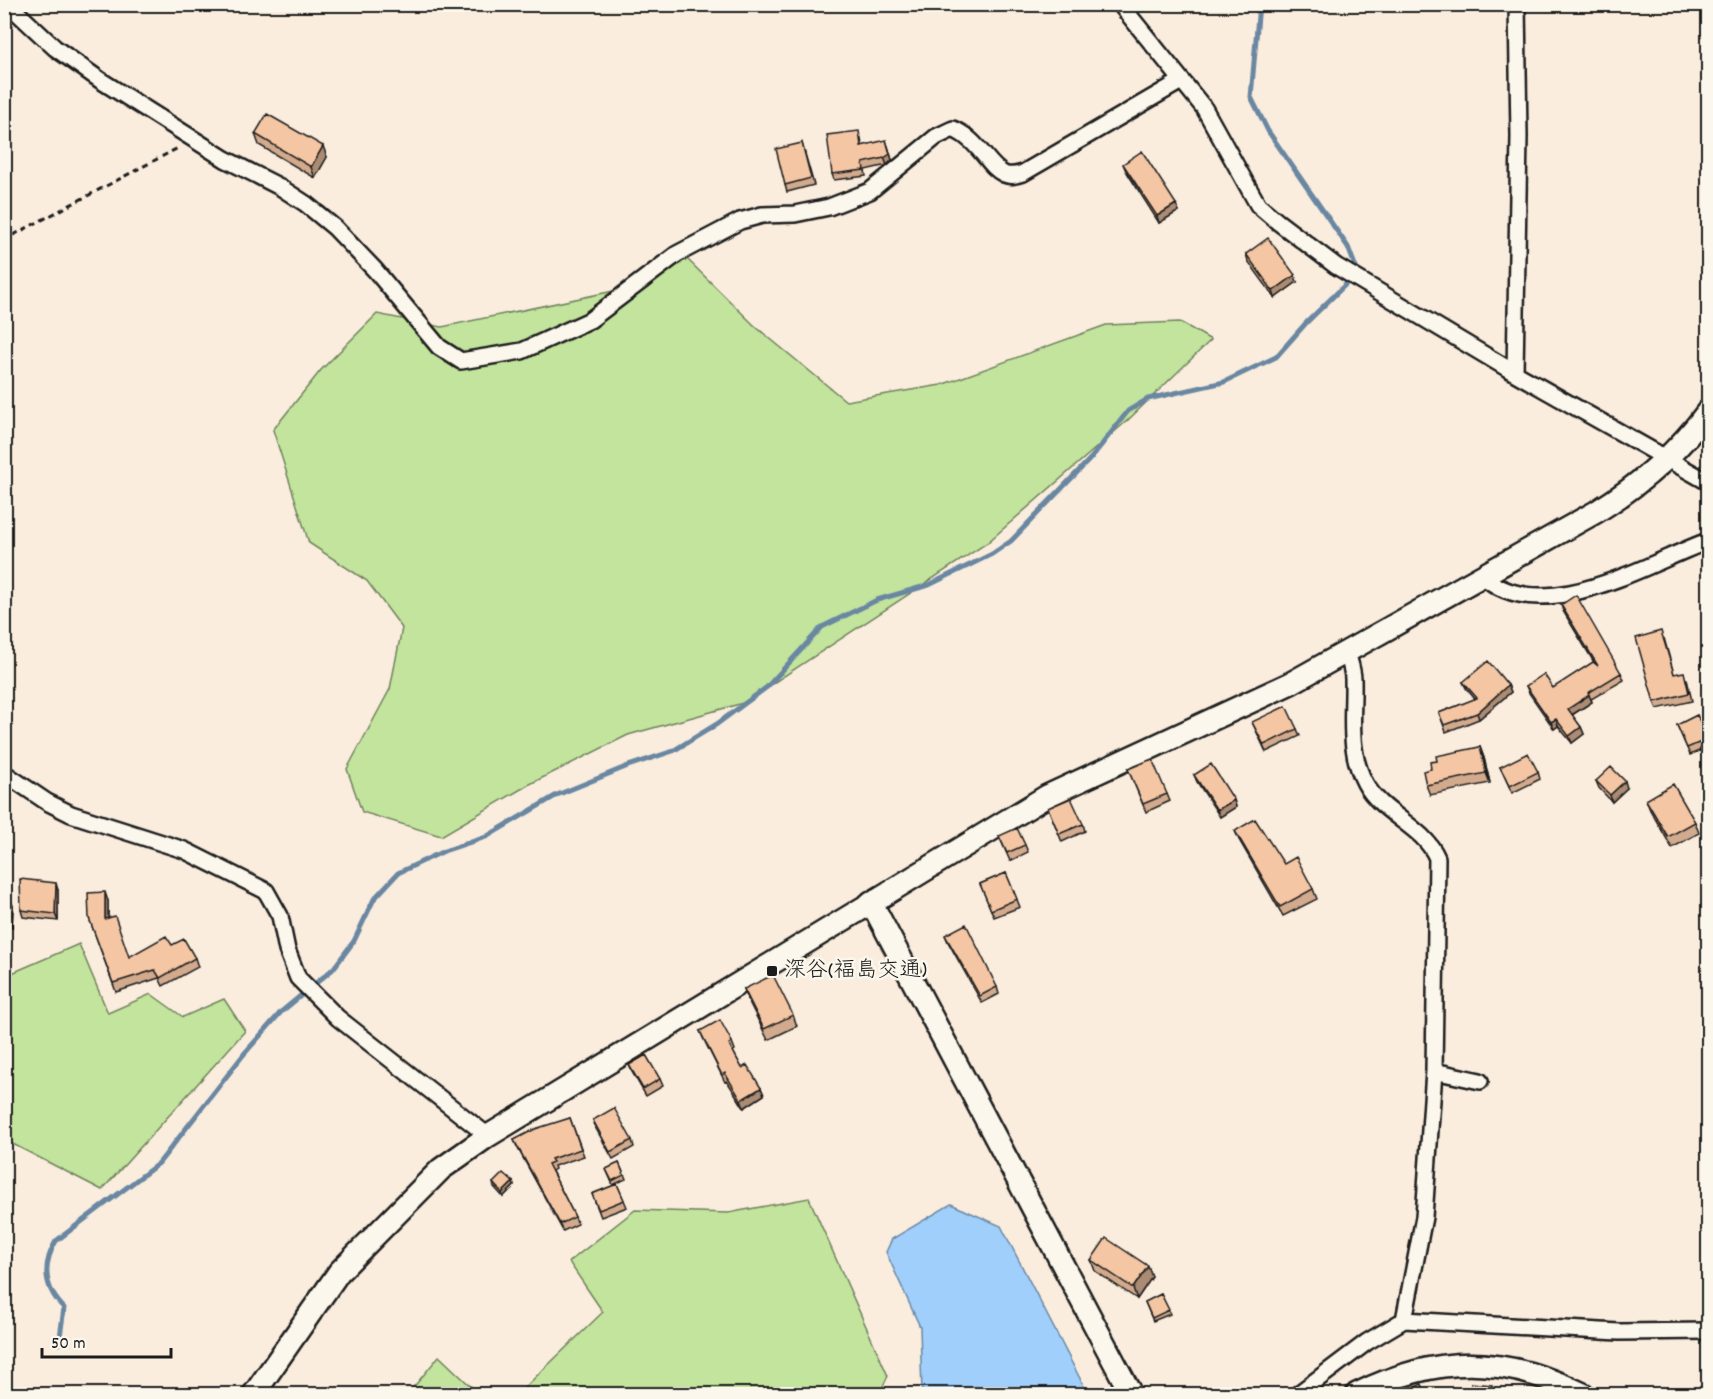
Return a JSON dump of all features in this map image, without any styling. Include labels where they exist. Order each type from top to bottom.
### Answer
[{"type":"street","points":[[8,4],[55,48],[194,140],[280,187],[335,228],[375,270],[439,347],[461,361],[522,351],[590,320],[677,254],[740,221],[762,214],[795,214],[829,207],[870,190],[936,137],[953,129],[965,134],[979,146],[1002,173],[1012,176],[1023,173],[1181,81]]},
{"type":"street","points":[[1120,4],[1204,108],[1258,205],[1278,222],[1336,266],[1515,373],[1708,482]]},
{"type":"street","points":[[1515,373],[1519,136],[1517,4]]},
{"type":"street","points":[[254,1395],[339,1272],[441,1169],[488,1136],[1047,796],[1291,682],[1596,512],[1622,496],[1667,457],[1708,411]]},
{"type":"street","points":[[1483,576],[1499,588],[1532,596],[1549,595],[1614,581],[1708,542]]},
{"type":"street","points":[[1347,652],[1353,676],[1351,723],[1354,754],[1366,784],[1392,814],[1424,837],[1437,858],[1434,1071],[1424,1217],[1404,1320]]},
{"type":"street","points":[[4,773],[71,814],[184,850],[266,891],[280,916],[286,950],[298,978],[338,1018],[488,1136]]},
{"type":"street","points":[[871,902],[1131,1395]]},
{"type":"street","points":[[1434,1071],[1480,1081]]},
{"type":"street","points":[[1298,1395],[1367,1342],[1404,1320],[1619,1332],[1708,1331]]},
{"type":"street","points":[[1357,1395],[1392,1377],[1425,1368],[1485,1363],[1536,1373],[1583,1395]]},
{"type":"path","points":[[4,240],[194,140]]},
{"type":"green space","points":[[686,258],[756,327],[846,401],[941,385],[1106,325],[1180,322],[1211,340],[1128,420],[987,543],[743,703],[628,735],[528,785],[441,836],[362,812],[347,769],[390,689],[402,628],[367,581],[309,543],[273,430],[321,370],[377,314],[442,327],[623,289]]},
{"type":"green space","points":[[79,944],[108,1013],[151,994],[183,1017],[224,999],[245,1031],[102,1190],[5,1140],[5,976]]},
{"type":"green space","points":[[809,1198],[888,1376],[879,1394],[518,1394],[603,1312],[569,1262],[635,1210],[728,1213]]},
{"type":"green space","points":[[439,1356],[479,1394],[408,1394]]},
{"type":"water","points":[[951,1204],[1001,1226],[1088,1394],[922,1394],[920,1327],[886,1252],[892,1239]]},
{"type":"building","points":[[267,114],[323,146],[311,167],[255,134]]},
{"type":"building","points":[[859,131],[861,146],[886,140],[890,154],[884,158],[863,163],[864,170],[832,174],[827,135]]},
{"type":"building","points":[[802,143],[811,178],[785,185],[776,149]]},
{"type":"building","points":[[1142,151],[1176,204],[1157,216],[1123,164]]},
{"type":"building","points":[[1268,238],[1295,275],[1273,291],[1246,254]]},
{"type":"building","points":[[1576,595],[1621,673],[1588,693],[1589,695],[1568,709],[1581,727],[1569,736],[1556,719],[1551,722],[1526,686],[1544,674],[1553,688],[1593,662],[1598,666],[1561,605]]},
{"type":"building","points":[[1661,631],[1674,674],[1684,672],[1689,693],[1654,702],[1636,638]]},
{"type":"building","points":[[1488,661],[1508,685],[1477,713],[1444,725],[1439,713],[1477,698],[1463,682]]},
{"type":"building","points":[[1286,706],[1297,729],[1264,745],[1252,722]]},
{"type":"building","points":[[1697,715],[1708,739],[1687,748],[1677,725]]},
{"type":"building","points":[[1708,745],[1708,766],[1700,749]]},
{"type":"building","points":[[1480,747],[1486,773],[1426,785],[1423,771],[1431,769],[1430,762],[1437,761],[1436,756]]},
{"type":"building","points":[[1528,753],[1538,772],[1510,786],[1500,767]]},
{"type":"building","points":[[1152,759],[1167,794],[1143,804],[1128,769]]},
{"type":"building","points":[[1211,764],[1234,800],[1217,810],[1194,775]]},
{"type":"building","points":[[1611,767],[1625,781],[1610,795],[1596,781]]},
{"type":"building","points":[[1673,784],[1695,822],[1668,837],[1646,800]]},
{"type":"building","points":[[1071,798],[1083,824],[1059,834],[1048,808]]},
{"type":"building","points":[[1255,819],[1284,864],[1296,857],[1313,889],[1280,907],[1235,831]]},
{"type":"building","points":[[1017,828],[1025,845],[1007,853],[999,836]]},
{"type":"building","points":[[1006,873],[1017,899],[991,910],[980,884]]},
{"type":"building","points":[[20,879],[56,883],[55,914],[21,910]]},
{"type":"building","points":[[105,892],[105,919],[115,916],[129,957],[166,936],[172,945],[184,939],[195,958],[160,978],[155,970],[113,983],[89,918],[88,893]]},
{"type":"building","points":[[4,898],[10,899],[10,921],[4,920]]},
{"type":"building","points":[[966,924],[997,987],[980,996],[945,935]]},
{"type":"building","points":[[773,975],[793,1015],[764,1029],[744,989]]},
{"type":"building","points":[[720,1020],[732,1042],[729,1044],[742,1068],[747,1065],[761,1088],[741,1100],[725,1073],[722,1075],[700,1031]]},
{"type":"building","points":[[646,1055],[660,1079],[643,1089],[629,1065]]},
{"type":"building","points":[[614,1108],[632,1140],[610,1152],[593,1120]]},
{"type":"building","points":[[570,1118],[581,1149],[551,1159],[553,1162],[548,1164],[575,1217],[560,1224],[514,1140],[535,1129]]},
{"type":"building","points":[[619,1163],[624,1175],[612,1181],[606,1169]]},
{"type":"building","points":[[503,1173],[513,1182],[502,1193],[493,1183]]},
{"type":"building","points":[[617,1184],[624,1200],[599,1210],[592,1194]]},
{"type":"building","points":[[1106,1238],[1148,1266],[1133,1288],[1091,1260]]},
{"type":"building","points":[[1161,1294],[1169,1310],[1152,1318],[1145,1302]]},
{"type":"building","points":[[1471,1383],[1492,1385],[1492,1395],[1470,1395]]},
{"type":"building","points":[[1422,1384],[1426,1395],[1397,1395]]},
{"type":"waterway","points":[[59,1344],[64,1308],[52,1292],[47,1276],[49,1259],[56,1241],[159,1163],[244,1054],[281,1012],[333,969],[354,941],[374,899],[398,873],[444,851],[486,837],[557,795],[628,766],[673,751],[717,724],[767,687],[822,627],[877,600],[929,585],[992,554],[1011,541],[1092,457],[1128,411],[1148,399],[1224,382],[1276,357],[1306,323],[1348,282],[1356,268],[1348,247],[1268,131],[1251,97],[1259,4]]},
{"type":"place","name":"深谷(福島交通)","points":[[772,971]]}]
